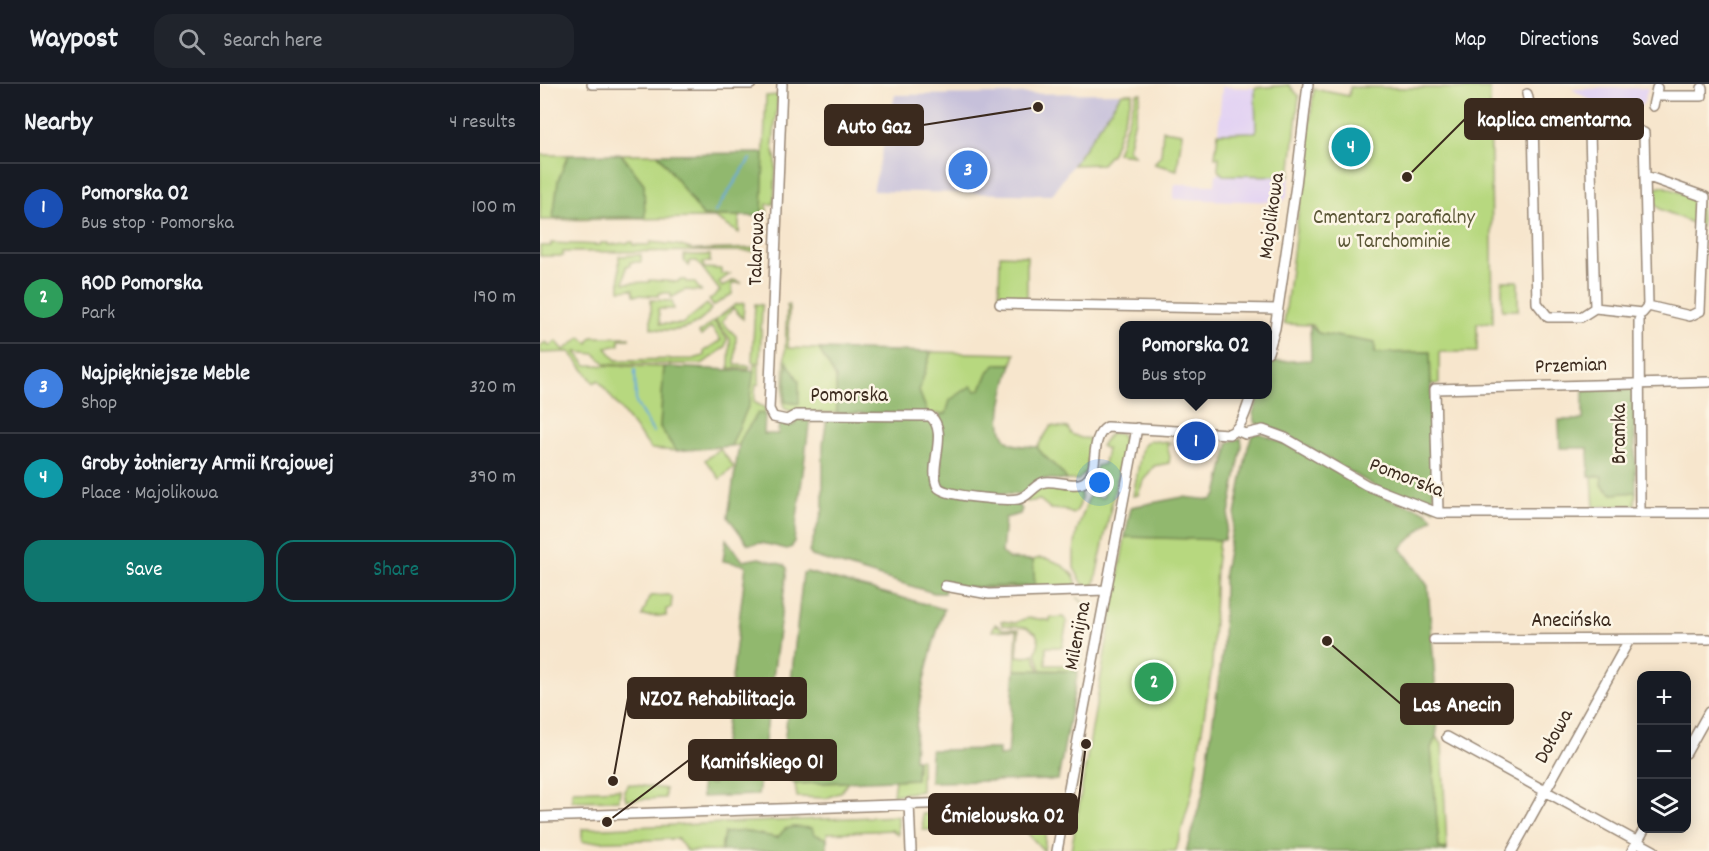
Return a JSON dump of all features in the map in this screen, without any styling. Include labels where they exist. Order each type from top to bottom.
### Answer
[{"type":"street","points":[[592,84],[752,84]]},
{"type":"street","name":"Talarowa","points":[[771,416],[769,409],[782,84]]},
{"type":"street","name":"Majolikowa","points":[[1272,333],[1296,185],[1308,84]]},
{"type":"street","points":[[1655,97],[1702,96],[1702,87]]},
{"type":"street","points":[[1527,94],[1533,120],[1537,303],[1548,317],[1581,317],[1594,308],[1638,314],[1648,306]]},
{"type":"street","points":[[1594,308],[1590,132],[1598,120],[1609,119],[1644,133],[1648,306]]},
{"type":"street","points":[[1533,120],[1590,132]]},
{"type":"street","points":[[1646,176],[1705,197],[1700,311],[1690,316],[1648,306]]},
{"type":"street","points":[[1000,304],[1277,309]]},
{"type":"street","name":"Bramka","points":[[1639,320],[1640,512]]},
{"type":"street","name":"Przemian","points":[[1438,513],[1434,388],[1709,382]]},
{"type":"street","points":[[1236,430],[1250,399]]},
{"type":"street","name":"Pomorska","points":[[771,416],[787,420],[796,415],[930,416],[938,429],[937,485],[942,491],[953,495],[1019,499],[1043,482],[1078,484],[1086,481],[1090,475],[1097,438],[1107,427],[1218,434],[1229,434],[1236,430],[1245,434],[1263,430],[1285,438],[1366,485],[1438,513],[1709,513]]},
{"type":"street","name":"Milenijna","points":[[1057,851],[1137,428]]},
{"type":"street","points":[[945,586],[988,594],[1106,590]]},
{"type":"street","name":"Anecińska","points":[[1434,640],[1709,639]]},
{"type":"street","name":"Dołowa","points":[[1512,851],[1629,640]]},
{"type":"street","points":[[1691,744],[1709,712]]},
{"type":"street","points":[[1446,737],[1654,851]]},
{"type":"street","points":[[540,817],[1068,799]]},
{"type":"street","points":[[909,803],[912,851]]},
{"type":"street","points":[[1632,851],[1642,833]]},
{"type":"shaded area","points":[[1222,87],[1255,88],[1256,132],[1218,133]]},
{"type":"shaded area","points":[[1648,88],[1643,104],[1633,112],[1611,113],[1572,89]]},
{"type":"shaded area","points":[[1122,93],[1052,195],[873,191],[895,95]]},
{"type":"shaded area","points":[[1216,174],[1290,176],[1287,197],[1282,202],[1173,199],[1175,184],[1215,185]]},
{"type":"green space","points":[[1289,85],[1299,96],[1290,176],[1223,175],[1218,170],[1219,157],[1215,157],[1218,133],[1256,132],[1255,88]]},
{"type":"green space","name":"Cmentarz parafialny w Tarchominie","points":[[1350,87],[1490,89],[1493,322],[1477,323],[1477,352],[1439,352],[1439,384],[1431,384],[1430,352],[1375,353],[1375,343],[1318,333],[1313,325],[1284,324],[1314,89],[1349,96]]},
{"type":"green space","points":[[1122,93],[1133,93],[1112,153],[1102,164],[1073,165]]},
{"type":"green space","points":[[1137,93],[1141,93],[1128,149],[1134,155],[1117,153]]},
{"type":"green space","points":[[778,95],[773,145],[776,161],[774,204],[767,204],[767,217],[761,218],[766,96]]},
{"type":"green space","points":[[1163,130],[1182,133],[1177,170],[1154,164],[1161,155]]},
{"type":"green space","points":[[764,153],[762,216],[703,216],[658,154]]},
{"type":"green space","points":[[621,154],[658,154],[703,216],[739,216],[739,233],[715,218],[540,220],[540,155],[568,155],[558,181],[644,184]]},
{"type":"green space","points":[[621,154],[644,184],[645,217],[553,218],[558,181],[568,155]]},
{"type":"green space","points":[[1663,186],[1700,200],[1701,227],[1660,209],[1653,202],[1654,189]]},
{"type":"green space","points":[[633,242],[633,245],[650,245],[650,242],[677,245],[694,250],[758,248],[759,251],[563,252],[563,256],[540,256],[540,246],[551,246],[551,243],[600,245],[608,243],[608,245]]},
{"type":"green space","points":[[641,255],[641,262],[630,262],[630,266],[626,266],[624,283],[685,280],[694,282],[701,291],[685,290],[671,298],[671,293],[659,293],[659,296],[634,295],[633,289],[620,290],[619,256]]},
{"type":"green space","points":[[684,255],[710,255],[710,262],[703,262],[704,268],[721,269],[721,274],[730,274],[719,282],[722,287],[734,280],[742,283],[732,283],[732,294],[713,306],[709,300],[720,291],[697,261],[689,261],[689,266],[684,261]]},
{"type":"green space","points":[[1000,255],[1027,256],[1027,299],[999,299]]},
{"type":"green space","points":[[1502,281],[1518,281],[1518,310],[1502,310]]},
{"type":"green space","points":[[651,300],[672,301],[674,309],[658,309],[660,324],[682,324],[707,304],[711,309],[692,326],[676,330],[651,328]]},
{"type":"green space","points":[[744,303],[743,319],[733,308],[722,322],[736,336],[735,365],[750,366],[749,369],[729,368],[730,339],[715,320],[735,305]]},
{"type":"green space","points":[[755,304],[762,305],[760,363],[752,362]]},
{"type":"green space","points":[[787,305],[789,305],[788,348],[819,349],[836,378],[837,413],[794,412],[785,409],[783,404]]},
{"type":"green space","points":[[714,321],[727,339],[725,347],[702,364],[606,364],[595,354],[576,352],[586,365],[664,367],[660,427],[676,451],[651,449],[598,380],[594,383],[570,352],[540,353],[540,346],[546,342],[550,346],[556,341],[564,350],[581,337],[588,343],[592,337],[629,337],[629,339],[619,339],[619,345],[606,348],[616,360],[693,359],[704,356],[704,351],[721,340],[711,327],[701,336],[699,333]]},
{"type":"green space","points":[[1310,325],[1318,333],[1375,343],[1375,353],[1430,352],[1434,509],[1378,488],[1280,431],[1256,424],[1253,413],[1258,399],[1272,399],[1273,362],[1311,360]]},
{"type":"green space","points":[[819,349],[931,352],[919,391],[928,414],[837,413],[836,378]]},
{"type":"green space","points":[[931,352],[1015,354],[1012,364],[997,364],[989,371],[981,389],[946,414],[928,414],[919,391]]},
{"type":"green space","points":[[787,362],[799,381],[799,404],[785,402]]},
{"type":"green space","points":[[754,364],[759,365],[759,384],[756,384],[754,402],[765,408],[765,414],[748,428],[739,445],[731,446],[749,404]]},
{"type":"green space","points":[[997,364],[1012,364],[1000,419],[1006,438],[1016,445],[1037,447],[1067,480],[1044,479],[1021,495],[953,491],[941,484],[940,414],[946,414],[950,400],[971,386],[976,391],[981,389],[989,371]]},
{"type":"green space","points":[[664,367],[754,371],[749,404],[731,446],[676,451],[660,427]]},
{"type":"green space","points":[[1631,389],[1634,396],[1636,492],[1612,494],[1601,484],[1602,476],[1589,476],[1588,448],[1560,448],[1559,420],[1583,420],[1583,390]]},
{"type":"green space","points":[[758,413],[765,414],[764,434],[778,434],[779,424],[795,425],[795,418],[810,418],[794,541],[792,547],[787,549],[762,543],[748,544],[728,517],[739,445]]},
{"type":"green space","points":[[827,418],[928,418],[936,425],[935,487],[1018,505],[1022,509],[1020,514],[1005,518],[1002,553],[1009,559],[1033,560],[1035,586],[963,587],[947,582],[944,593],[934,593],[812,556],[809,552],[823,509],[823,444]]},
{"type":"green space","points":[[1051,426],[1068,428],[1071,434],[1093,439],[1086,472],[1078,480],[1067,480],[1037,447]]},
{"type":"green space","points":[[1110,433],[1120,434],[1125,442],[1094,586],[1084,586],[1074,568],[1077,531],[1089,496],[1103,498],[1106,488],[1092,481],[1097,466],[1104,464],[1107,449],[1101,446]]},
{"type":"green space","points":[[1259,433],[1293,448],[1391,500],[1425,511],[1433,518],[1401,548],[1428,586],[1438,722],[1436,737],[1431,748],[1439,848],[1447,849],[1447,851],[1186,851],[1203,793],[1223,648],[1224,572],[1248,447],[1252,435]]},
{"type":"green space","points":[[1241,438],[1242,446],[1224,540],[1125,537],[1131,507],[1183,497],[1211,500],[1217,495],[1229,442]]},
{"type":"green space","points":[[1150,440],[1170,443],[1167,445],[1169,463],[1154,466],[1143,481],[1138,495],[1133,496],[1142,447]]},
{"type":"green space","points":[[720,449],[734,467],[720,479],[705,460]]},
{"type":"green space","points":[[1592,476],[1602,476],[1603,487],[1612,494],[1636,492],[1635,505],[1594,507]]},
{"type":"green space","points":[[1043,486],[1079,488],[1081,499],[1078,509],[1073,514],[1064,510],[1051,509],[1040,500],[1027,502],[1027,498]]},
{"type":"green space","points":[[1125,537],[1219,539],[1212,667],[1192,792],[1176,851],[1071,851]]},
{"type":"green space","points":[[726,539],[743,561],[759,558],[784,565],[787,568],[758,795],[702,797],[701,782],[713,784],[713,776],[710,775],[712,757],[722,759],[746,565],[723,561]]},
{"type":"green space","points":[[1040,558],[1064,566],[1073,575],[1077,586],[990,589],[963,587],[1035,586],[1033,560]]},
{"type":"green space","points":[[807,572],[944,609],[920,702],[914,759],[917,759],[916,779],[795,784],[787,776],[784,767],[784,745],[803,573]]},
{"type":"green space","points":[[669,595],[672,597],[671,608],[666,609],[666,616],[642,616],[650,596]]},
{"type":"green space","points":[[1086,606],[1089,609],[1078,671],[1041,670],[1036,652],[1039,642],[1036,633],[1026,627],[1002,625],[1001,621],[1016,623],[1031,618],[1050,621],[1050,618],[1063,617],[1067,622],[1062,647],[1046,647],[1046,665],[1073,665]]},
{"type":"green space","points":[[995,624],[1003,629],[1019,629],[1017,656],[1026,657],[1034,654],[1039,670],[1015,670],[1017,630],[992,631]]},
{"type":"green space","points":[[1015,670],[1078,671],[1058,780],[930,782],[931,750],[999,749],[999,756],[1008,755]]},
{"type":"green space","points":[[1436,737],[1442,744],[1447,849],[1439,849],[1431,748]]},
{"type":"green space","points":[[917,759],[921,759],[921,791],[893,795],[895,780],[916,779]]},
{"type":"green space","points":[[848,782],[841,792],[827,798],[797,797],[795,784]]},
{"type":"green space","points":[[629,784],[665,789],[665,798],[626,800],[624,790]]},
{"type":"green space","points":[[620,789],[619,800],[572,801],[572,791]]},
{"type":"green space","points":[[1048,810],[1044,851],[1021,826],[923,830],[922,814]]},
{"type":"green space","points":[[898,816],[898,835],[892,830],[827,833],[827,839],[813,836],[783,838],[724,833],[721,851],[687,851],[678,839],[582,842],[582,829]]},
{"type":"green space","points":[[812,828],[814,834],[827,839],[827,851],[721,851],[724,833],[745,831],[777,838],[785,829]]},
{"type":"waterway","points":[[715,212],[750,159]]},
{"type":"waterway","points":[[635,370],[636,403],[653,432]]},
{"type":"place","name":"Auto Gaz","points":[[1038,107]]},
{"type":"place","name":"Groby żołnierzy Armii Krajowej","points":[[1351,147]]},
{"type":"place","name":"Najpiękniejsze Meble","points":[[968,170]]},
{"type":"place","name":"kaplica cmentarna","points":[[1407,177]]},
{"type":"place","name":"Pomorska 02","points":[[1196,441]]},
{"type":"place","name":"Las Anecin","points":[[1327,641]]},
{"type":"place","name":"ROD Pomorska","points":[[1154,682]]},
{"type":"place","name":"Ćmielowska 02","points":[[1086,744]]},
{"type":"place","name":"NZOZ Rehabilitacja","points":[[613,781]]},
{"type":"place","name":"Kamińskiego 01","points":[[607,822]]}]
